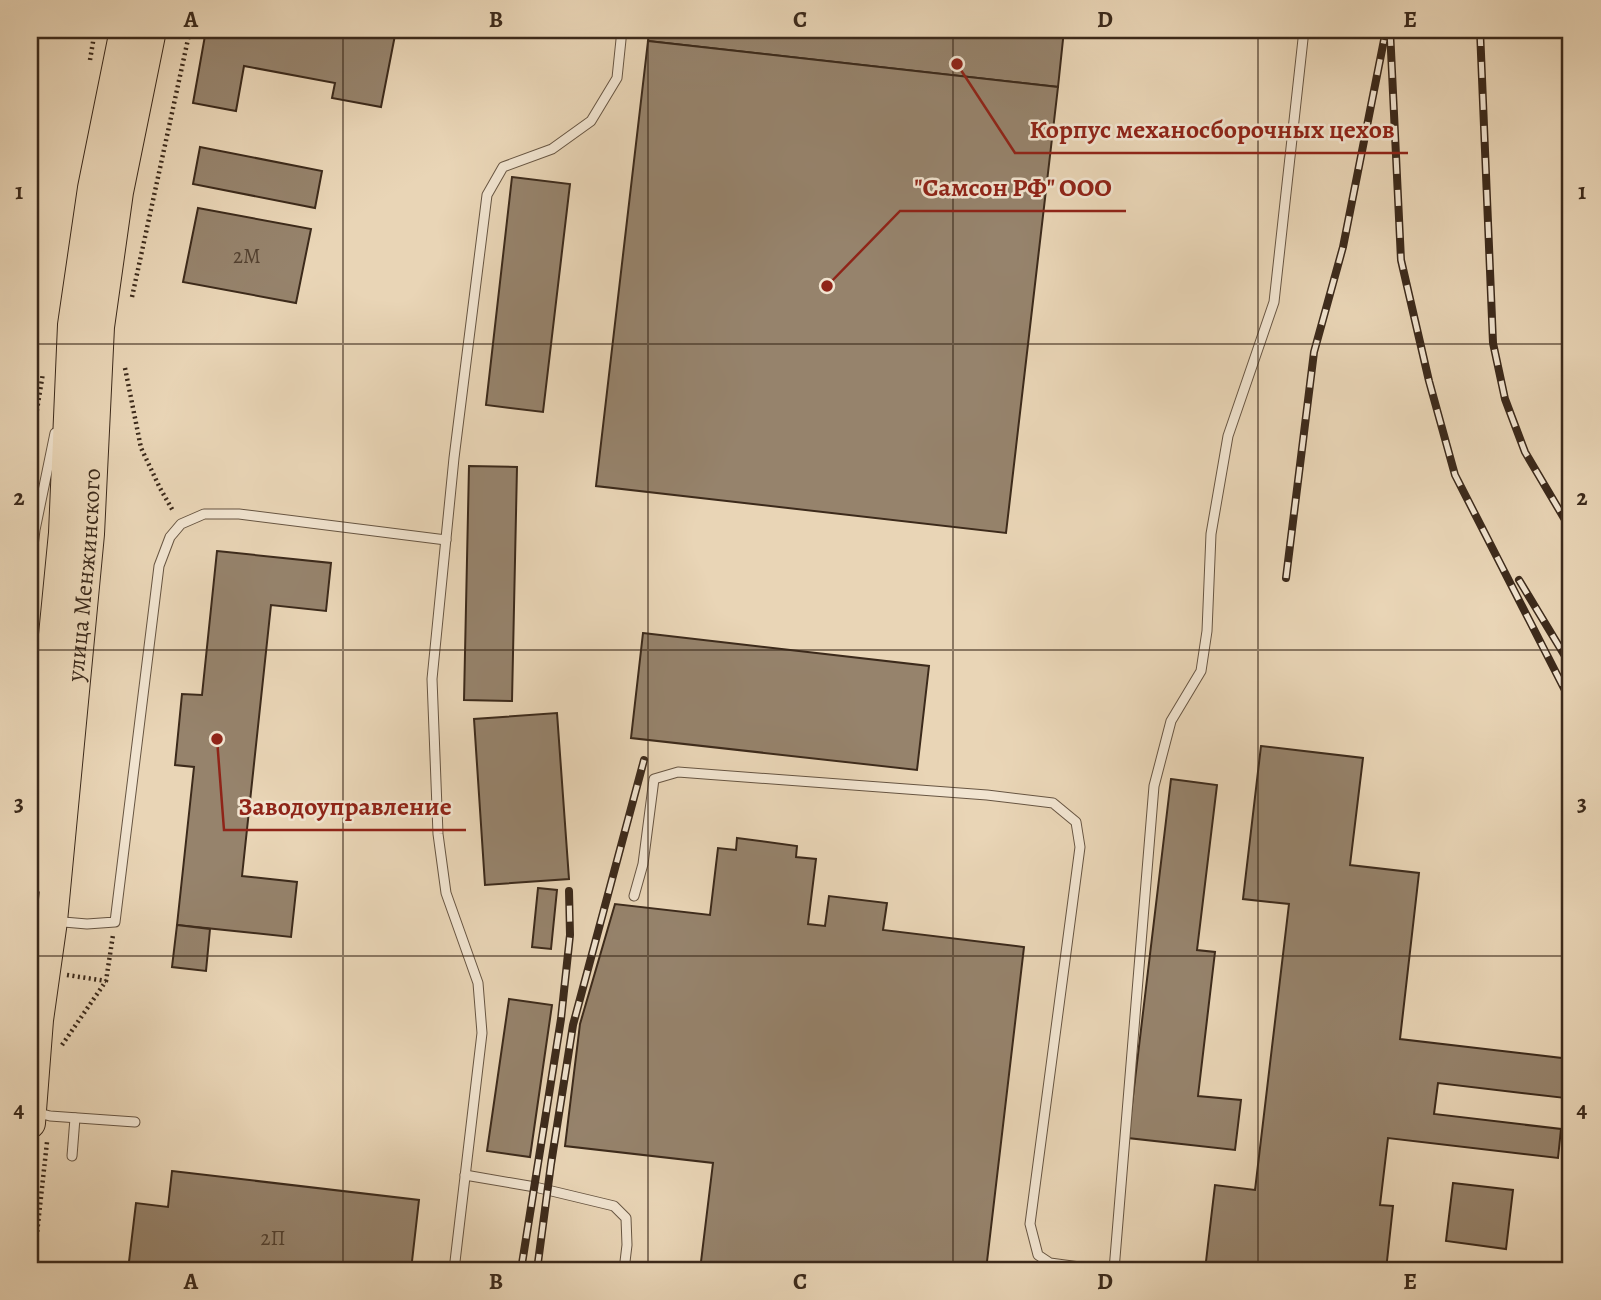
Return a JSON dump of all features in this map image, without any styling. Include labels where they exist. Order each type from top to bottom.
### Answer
[{"type":"main road","name":"улица Менжинского","points":[[30,880],[64,533],[73,325],[93,188],[125,30]]},
{"type":"main road","name":"улица Менжинского","points":[[35,1115],[41,917],[89,534],[99,327],[118,192],[151,30]]},
{"type":"lane","points":[[454,1270],[482,1033],[478,983],[446,893],[438,834],[432,679],[454,458],[487,195],[503,167],[552,149],[592,121],[617,78],[622,30]]},
{"type":"lane","points":[[1114,1270],[1154,786],[1171,722],[1201,671],[1207,631],[1211,534],[1228,436],[1274,302],[1304,30]]},
{"type":"lane","points":[[60,410],[72,356]]},
{"type":"lane","points":[[30,570],[35,530],[57,423]]},
{"type":"lane","points":[[41,917],[87,924],[115,922],[159,566],[170,537],[181,524],[204,514],[239,514],[446,540]]},
{"type":"lane","points":[[634,895],[643,864],[654,779],[678,772],[1053,803],[1076,822],[1080,847],[1030,1224],[1038,1255],[1050,1263],[1091,1270]]},
{"type":"lane","points":[[35,1115],[135,1122]]},
{"type":"lane","points":[[72,1156],[75,1118]]},
{"type":"lane","points":[[465,1175],[535,1187],[614,1206],[626,1218],[624,1270]]},
{"type":"path","points":[[130,306],[190,30]]},
{"type":"path","points":[[124,366],[141,448],[181,524]]},
{"type":"path","points":[[56,1055],[106,981],[115,922]]},
{"type":"path","points":[[59,973],[106,981]]},
{"type":"path","points":[[33,1270],[35,1115]]},
{"type":"building","points":[[206,30],[396,30],[381,107],[332,98],[335,83],[244,66],[236,111],[193,103]]},
{"type":"building","points":[[650,30],[1064,30],[1058,87],[648,41]]},
{"type":"building","points":[[648,41],[1058,87],[1006,533],[596,486]]},
{"type":"building","points":[[200,147],[322,171],[315,208],[193,184]]},
{"type":"building","points":[[512,177],[570,184],[543,412],[486,405]]},
{"type":"building","points":[[198,208],[311,229],[296,303],[183,282]]},
{"type":"building","points":[[469,466],[517,467],[512,701],[464,700]]},
{"type":"building","points":[[217,551],[331,563],[326,611],[271,605],[242,876],[297,882],[291,937],[177,925],[194,767],[175,765],[182,694],[202,695]]},
{"type":"building","points":[[643,633],[929,666],[917,770],[631,738]]},
{"type":"building","points":[[557,713],[569,879],[485,885],[474,719]]},
{"type":"building","points":[[1261,746],[1363,758],[1350,865],[1419,873],[1400,1039],[1570,1059],[1565,1098],[1438,1083],[1434,1114],[1561,1129],[1558,1158],[1388,1138],[1380,1205],[1393,1206],[1386,1270],[1205,1270],[1215,1185],[1255,1190],[1289,904],[1243,899]]},
{"type":"building","points":[[1171,779],[1217,785],[1197,950],[1215,952],[1198,1096],[1241,1100],[1235,1150],[1128,1138]]},
{"type":"building","points":[[737,838],[797,846],[796,857],[816,859],[808,924],[825,926],[829,896],[887,903],[883,930],[1024,947],[986,1270],[700,1270],[713,1163],[565,1146],[580,1024],[615,904],[710,915],[718,848],[736,850]]},
{"type":"building","points":[[538,888],[557,890],[551,949],[532,947]]},
{"type":"building","points":[[177,925],[210,929],[206,971],[172,967]]},
{"type":"building","points":[[509,999],[552,1005],[530,1157],[487,1151]]},
{"type":"building","points":[[172,1171],[419,1200],[411,1270],[128,1270],[136,1203],[168,1207]]},
{"type":"building","points":[[1453,1183],[1513,1190],[1506,1249],[1446,1241]]},
{"type":"railway","points":[[30,44],[32,30]]},
{"type":"railway","points":[[1390,30],[1401,260],[1429,381],[1455,475],[1571,702]]},
{"type":"railway","points":[[1480,30],[1493,343],[1505,399],[1525,452],[1571,530]]},
{"type":"railway","points":[[1286,578],[1314,352],[1343,247],[1384,40]]},
{"type":"railway","points":[[1519,580],[1571,666]]},
{"type":"railway","points":[[537,1270],[573,1025],[644,760]]},
{"type":"railway","points":[[521,1270],[561,1019],[570,935],[569,891]]},
{"type":"place","name":"Корпус механосборочных цехов","points":[[957,64]]},
{"type":"place","name":"\"Самсон РФ\" ООО","points":[[827,286]]},
{"type":"place","name":"Заводоуправление","points":[[217,739]]}]
